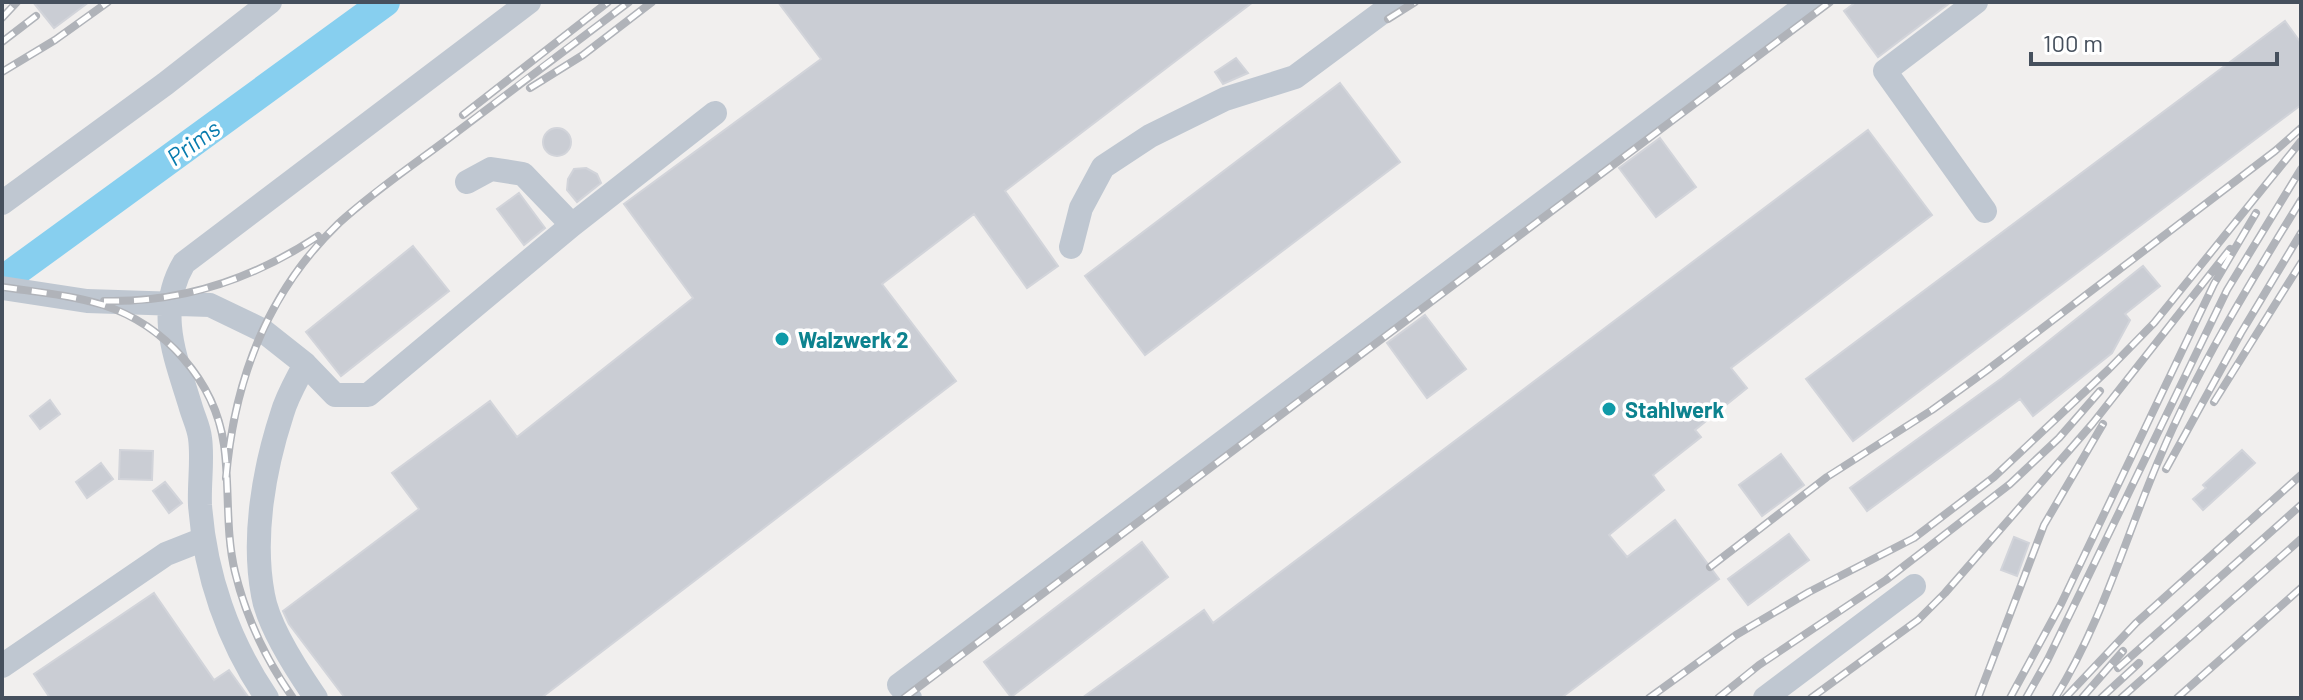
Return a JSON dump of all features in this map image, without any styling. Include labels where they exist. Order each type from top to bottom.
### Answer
[{"type":"lane","points":[[2,203],[165,84],[270,2]]},
{"type":"lane","points":[[267,698],[243,660],[222,612],[204,539],[200,502],[200,437],[173,348],[168,305],[173,281],[184,263],[529,2]]},
{"type":"lane","points":[[1071,247],[1081,208],[1103,167],[1150,136],[1225,99],[1295,77],[1396,2]]},
{"type":"lane","points":[[897,694],[1810,2]]},
{"type":"lane","points":[[1976,2],[1885,71],[1985,211]]},
{"type":"lane","points":[[2,288],[87,301],[210,305],[262,330],[305,364],[335,395],[368,395],[572,225],[715,113]]},
{"type":"lane","points":[[467,182],[491,169],[523,174],[572,225]]},
{"type":"lane","points":[[305,364],[283,411],[269,463],[258,543],[263,598],[291,660],[316,698]]},
{"type":"lane","points":[[2,666],[166,554],[204,539]]},
{"type":"lane","points":[[1765,698],[1914,586]]},
{"type":"building","points":[[33,2],[89,2],[54,28]]},
{"type":"building","name":"Walzwerk 2","points":[[778,2],[1253,2],[1005,191],[1058,266],[1027,288],[974,214],[882,284],[956,381],[541,698],[345,698],[289,624],[283,611],[419,509],[392,473],[490,401],[517,437],[693,298],[624,204],[821,59]]},
{"type":"building","points":[[1856,2],[1951,2],[1878,57],[1844,11]]},
{"type":"building","points":[[2285,21],[2301,43],[2301,105],[1853,441],[1806,379]]},
{"type":"building","points":[[1236,58],[1248,73],[1223,84],[1215,72]]},
{"type":"building","points":[[1340,83],[1400,162],[1145,355],[1085,276]]},
{"type":"building","points":[[557,128],[567,132],[571,142],[567,152],[557,156],[547,152],[543,142],[547,132]]},
{"type":"building","name":"Stahlwerk","points":[[1868,130],[1932,215],[1731,368],[1747,388],[1695,430],[1701,437],[1653,475],[1664,490],[1609,535],[1627,557],[1675,520],[1719,579],[1561,698],[1082,698],[1204,610],[1213,623]]},
{"type":"building","points":[[1660,138],[1696,187],[1656,217],[1619,168]]},
{"type":"building","points":[[586,168],[597,174],[601,183],[577,202],[567,190],[568,179],[574,169]]},
{"type":"building","points":[[519,193],[545,228],[524,245],[497,209]]},
{"type":"building","points":[[413,246],[449,291],[341,376],[306,332]]},
{"type":"building","points":[[2143,266],[2160,286],[2125,314],[2130,320],[2112,353],[2033,416],[2020,399],[1867,511],[1850,488],[2002,378]]},
{"type":"building","points":[[1425,315],[1466,369],[1427,398],[1387,343]]},
{"type":"building","points":[[50,400],[60,414],[40,429],[30,416]]},
{"type":"building","points":[[120,450],[153,451],[152,480],[119,479]]},
{"type":"building","points":[[2242,450],[2255,463],[2203,510],[2193,499],[2206,488],[2203,485]]},
{"type":"building","points":[[1781,454],[1804,485],[1762,516],[1739,485]]},
{"type":"building","points":[[101,463],[113,479],[87,498],[76,482]]},
{"type":"building","points":[[165,482],[182,503],[169,513],[153,491]]},
{"type":"building","points":[[1789,534],[1809,560],[1748,605],[1728,579]]},
{"type":"building","points":[[2014,537],[2029,543],[2017,576],[2001,570]]},
{"type":"building","points":[[1142,542],[1168,577],[1011,697],[984,662]]},
{"type":"building","points":[[154,593],[214,680],[229,670],[249,698],[50,698],[34,674]]},
{"type":"waterway","name":"Prims","points":[[2,281],[385,2]]},
{"type":"railway","points":[[2,18],[17,2]]},
{"type":"railway","points":[[2,72],[55,40],[108,2]]},
{"type":"railway","points":[[463,115],[608,2]]},
{"type":"railway","points":[[226,478],[237,407],[259,340],[274,308],[314,250],[339,223],[379,190],[629,2]]},
{"type":"railway","points":[[530,88],[583,55],[652,2]]},
{"type":"railway","points":[[1388,19],[1415,2]]},
{"type":"railway","points":[[904,698],[1830,2]]},
{"type":"railway","points":[[2,42],[36,16]]},
{"type":"railway","points":[[1710,567],[1827,477],[1932,410],[1986,371],[2301,128]]},
{"type":"railway","points":[[1649,698],[1736,635],[1809,592],[1914,538],[1994,477],[2154,323],[2301,141]]},
{"type":"railway","points":[[2026,698],[2048,659],[2227,290],[2301,169]]},
{"type":"railway","points":[[2055,698],[2100,610],[2160,457],[2191,391],[2244,294],[2301,200]]},
{"type":"railway","points":[[2010,698],[2061,604],[2214,284],[2256,213]]},
{"type":"railway","points":[[2166,469],[2241,333],[2301,233]]},
{"type":"railway","points":[[104,301],[162,298],[216,285],[268,265],[318,236]]},
{"type":"railway","points":[[1811,698],[1918,620],[1945,593],[2093,423],[2230,249]]},
{"type":"railway","points":[[2214,402],[2301,263]]},
{"type":"railway","points":[[2,287],[78,299],[126,314],[166,341],[198,378],[219,421],[224,445],[230,540],[240,589],[258,638],[293,698]]},
{"type":"railway","points":[[1718,698],[1759,665],[1886,580],[2010,484],[2059,438],[2100,391]]},
{"type":"railway","points":[[1978,698],[2044,525],[2103,424]]},
{"type":"railway","points":[[2065,698],[2136,623],[2301,475]]},
{"type":"railway","points":[[2118,668],[2301,505]]},
{"type":"railway","points":[[2121,698],[2301,539]]},
{"type":"railway","points":[[2177,698],[2301,588]]},
{"type":"railway","points":[[2082,698],[2123,651]]},
{"type":"railway","points":[[2101,698],[2139,663]]},
{"type":"place","name":"Walzwerk 2","points":[[782,339]]},
{"type":"place","name":"Stahlwerk","points":[[1609,409]]}]
